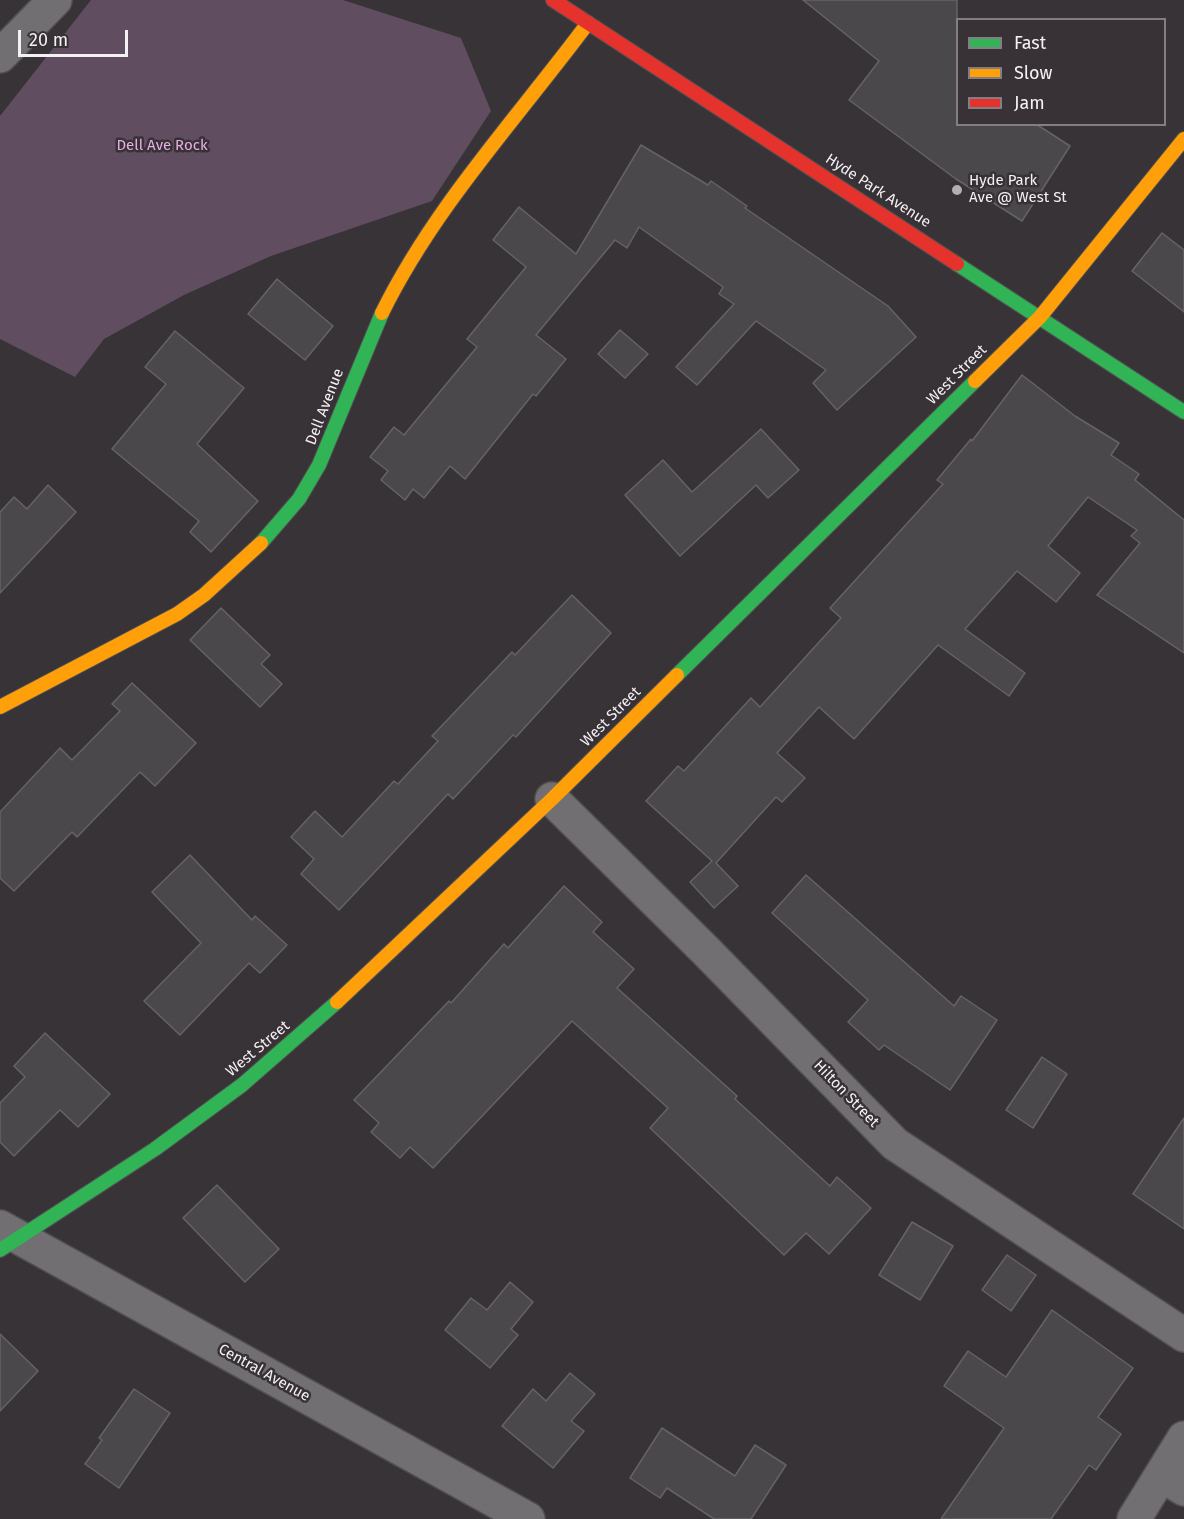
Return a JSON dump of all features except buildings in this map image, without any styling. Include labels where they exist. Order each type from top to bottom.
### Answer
[{"type":"main road","name":"Hyde Park Avenue","points":[[553,0],[1184,412]]},
{"type":"main road","name":"Dell Avenue","points":[[0,707],[182,611],[229,575],[288,514],[308,487],[325,453],[367,343],[408,266],[496,142],[588,23]]},
{"type":"main road","name":"West Street","points":[[6,1238],[155,1149],[242,1085],[378,966],[552,799],[1040,317],[1184,139]]},
{"type":"street","points":[[0,56],[55,0]]},
{"type":"street","name":"Hilton Street","points":[[552,799],[705,950],[895,1144],[1184,1335]]},
{"type":"street","name":"Central Avenue","points":[[6,1238],[528,1519]]},
{"type":"street","points":[[1134,1519],[1172,1482],[1184,1438]]},
{"type":"green space","name":"Dell Ave Rock","points":[[91,0],[343,0],[461,38],[491,111],[432,201],[271,256],[184,295],[104,339],[75,377],[0,339],[0,116]]},
{"type":"traffic: fast","points":[[957,264],[1184,412]]},
{"type":"traffic: fast","points":[[261,543],[299,499],[319,465],[382,313]]},
{"type":"traffic: fast","points":[[677,675],[975,381]]},
{"type":"traffic: fast","points":[[0,1250],[155,1149],[242,1085],[337,1002]]},
{"type":"traffic: slow","points":[[382,313],[426,236],[452,199],[588,23]]},
{"type":"traffic: slow","points":[[975,381],[1040,317],[1184,139]]},
{"type":"traffic: slow","points":[[0,707],[177,614],[204,595],[261,543]]},
{"type":"traffic: slow","points":[[337,1002],[552,799],[677,675]]},
{"type":"traffic: jam","points":[[553,0],[957,264]]},
{"type":"place","name":"Hyde Park Ave @ West St","points":[[957,190]]}]
